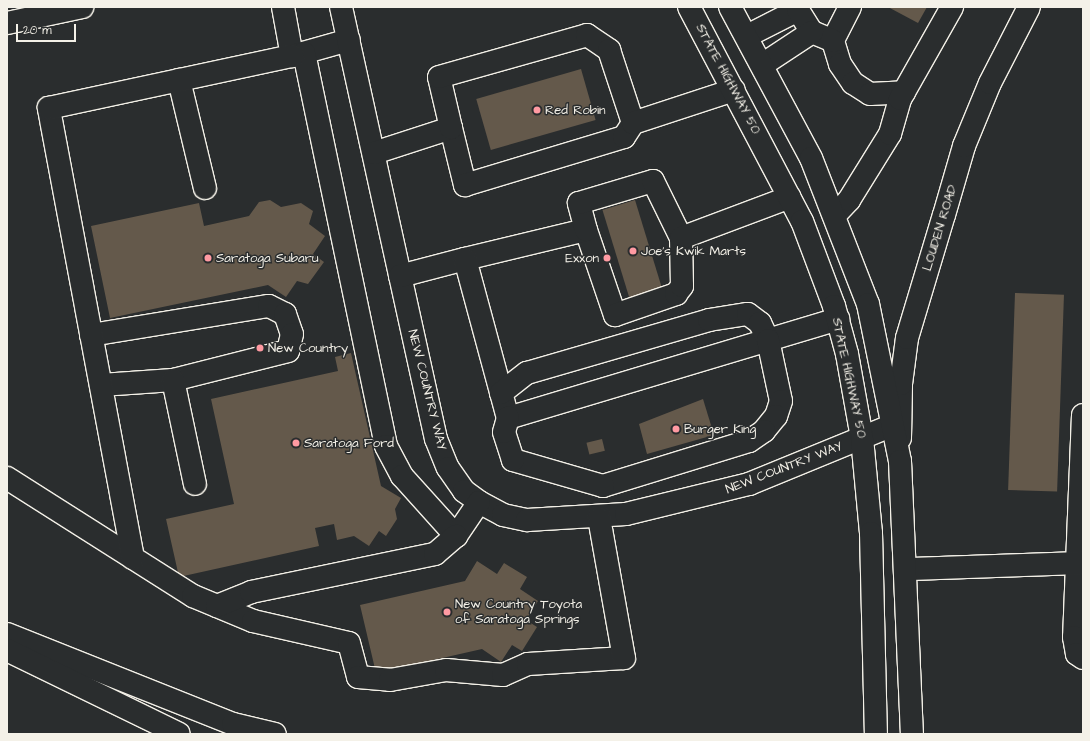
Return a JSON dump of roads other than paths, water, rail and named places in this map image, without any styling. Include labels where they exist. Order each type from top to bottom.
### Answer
[{"type":"main road","points":[[7,23],[82,7]]},
{"type":"main road","points":[[283,7],[298,54],[386,446],[402,476],[456,536]]},
{"type":"main road","name":"STATE HIGHWAY 50","points":[[689,7],[790,197],[838,319],[862,438],[875,594],[876,734]]},
{"type":"main road","points":[[730,7],[747,36],[811,158],[835,215],[868,304],[900,461],[908,569],[912,734]]},
{"type":"main road","points":[[762,65],[812,32],[842,24],[858,7]]},
{"type":"main road","points":[[835,215],[850,200],[890,134],[904,92],[952,7]]},
{"type":"main road","name":"LOUDEN ROAD","points":[[900,461],[901,384],[907,338],[964,146],[990,83],[1028,7]]},
{"type":"main road","name":"NEW COUNTRY WAY","points":[[344,8],[349,40],[436,439],[448,468],[464,491],[479,502],[503,515],[527,520],[599,518],[677,504],[749,484],[862,438],[892,424]]},
{"type":"main road","points":[[747,36],[799,8],[812,32]]},
{"type":"main road","points":[[842,24],[840,64],[854,83],[870,94],[904,92]]},
{"type":"main road","points":[[633,123],[609,50],[587,35],[439,77],[465,185],[624,137],[633,123],[734,90]]},
{"type":"main road","points":[[133,558],[49,108],[298,54],[349,40]]},
{"type":"main road","points":[[179,80],[205,188]]},
{"type":"main road","points":[[374,153],[451,128]]},
{"type":"main road","points":[[653,181],[681,238],[682,286],[676,294],[615,315],[586,230],[580,203],[653,181]]},
{"type":"main road","points":[[681,238],[790,197]]},
{"type":"main road","points":[[400,276],[586,230]]},
{"type":"main road","points":[[465,259],[501,393],[508,418],[504,432],[507,449],[513,460],[533,468],[603,486],[749,441],[760,434],[776,416],[781,401],[768,340],[760,323],[748,314],[709,320],[527,373],[501,393]]},
{"type":"main road","points":[[91,335],[269,306],[285,314],[292,334],[288,351],[173,380],[101,385]]},
{"type":"main road","points":[[508,418],[838,319]]},
{"type":"main road","points":[[173,380],[195,484]]},
{"type":"main road","points":[[1083,415],[1080,563],[1074,637],[1077,654],[1083,658]]},
{"type":"main road","points":[[7,478],[193,596],[253,621],[349,643],[358,677],[390,680],[446,670],[503,675],[528,664],[624,658],[599,518]]},
{"type":"main road","points":[[217,606],[251,592],[436,554],[456,536],[479,502]]},
{"type":"main road","points":[[908,569],[1080,563]]},
{"type":"main road","points":[[7,634],[225,721],[275,734]]},
{"type":"main road","points":[[7,650],[179,734]]},
{"type":"place","name":"Red Robin","points":[[537,110]]},
{"type":"place","name":"Joe's Kwik Marts","points":[[633,251]]},
{"type":"place","name":"Saratoga Subaru","points":[[208,258]]},
{"type":"place","name":"Exxon","points":[[607,258]]},
{"type":"place","name":"New Country","points":[[260,348]]},
{"type":"place","name":"Burger King","points":[[676,429]]},
{"type":"place","name":"Saratoga Ford","points":[[296,443]]},
{"type":"place","name":"New Country Toyota of Saratoga Springs","points":[[447,612]]}]
